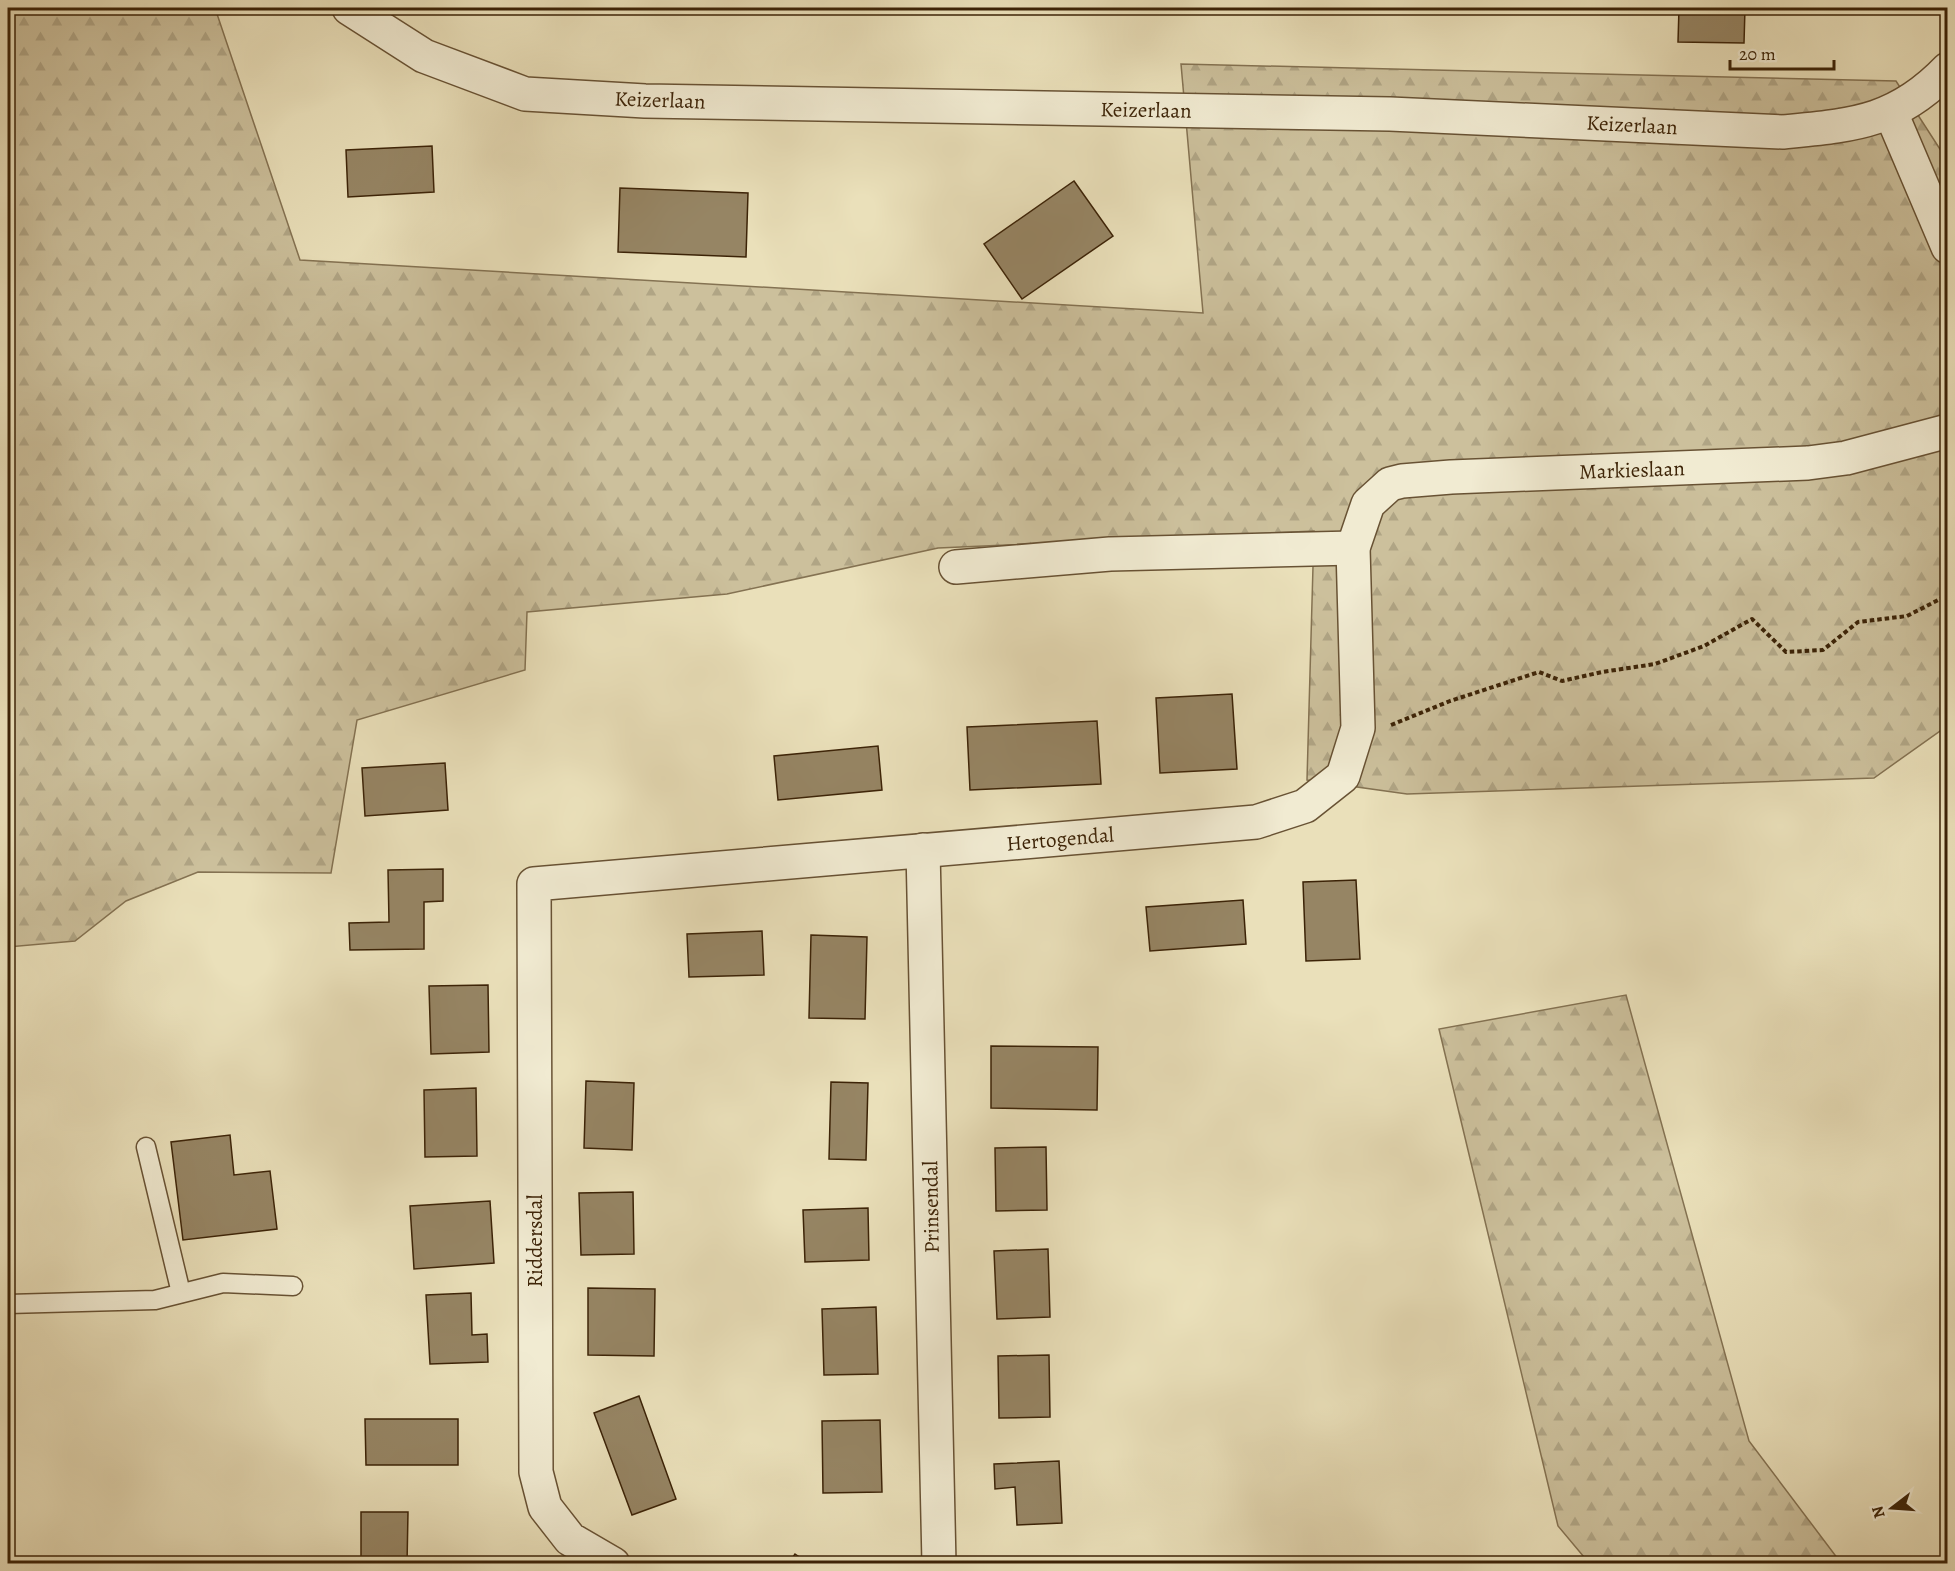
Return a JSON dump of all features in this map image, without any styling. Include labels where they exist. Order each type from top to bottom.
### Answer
[{"type":"street","name":"Keizerlaan","points":[[349,8],[424,56],[525,94],[656,101],[1390,114],[1783,132],[1843,126],[1891,113],[1935,82],[1947,69]]},
{"type":"street","points":[[1891,113],[1947,248]]},
{"type":"street","name":"Markieslaan","points":[[1353,548],[1368,504],[1390,484],[1402,481],[1808,463],[1846,458],[1947,431]]},
{"type":"street","points":[[956,567],[1110,554],[1353,548]]},
{"type":"street","name":"Hertogendal","points":[[534,884],[1256,822],[1305,806],[1343,776],[1358,728],[1353,548]]},
{"type":"street","name":"Prinsendal","points":[[923,850],[939,1563]]},
{"type":"street","name":"Riddersdal","points":[[534,884],[536,1472],[545,1507],[570,1539],[613,1563]]},
{"type":"lane","points":[[146,1147],[181,1293]]},
{"type":"lane","points":[[8,1304],[155,1300],[223,1283],[293,1286]]},
{"type":"path","points":[[1358,728],[1371,729],[1402,722],[1450,701],[1539,672],[1562,681],[1655,664],[1704,646],[1752,619],[1786,652],[1823,650],[1858,622],[1907,616],[1947,595]]},
{"type":"green space","points":[[8,8],[215,8],[300,260],[1203,313],[1181,64],[1896,81],[1947,160],[1947,726],[1874,778],[1407,794],[1307,780],[1314,531],[938,548],[727,594],[527,612],[525,670],[357,720],[331,873],[198,872],[126,901],[75,941],[8,947]]},
{"type":"green space","points":[[1626,995],[1749,1441],[1841,1563],[1589,1563],[1558,1526],[1439,1029]]},
{"type":"building","points":[[1679,8],[1745,8],[1744,43],[1678,42]]},
{"type":"building","points":[[432,146],[434,192],[348,197],[346,150]]},
{"type":"building","points":[[1074,181],[1113,236],[1022,299],[984,244]]},
{"type":"building","points":[[620,188],[748,193],[746,257],[618,252]]},
{"type":"building","points":[[1232,694],[1237,769],[1160,773],[1156,698]]},
{"type":"building","points":[[1097,721],[1101,784],[970,790],[967,727]]},
{"type":"building","points":[[878,746],[882,790],[778,800],[774,756]]},
{"type":"building","points":[[445,763],[448,810],[365,816],[362,768]]},
{"type":"building","points":[[443,869],[443,901],[424,902],[424,949],[350,950],[349,923],[389,922],[388,870]]},
{"type":"building","points":[[1356,880],[1360,959],[1306,961],[1303,882]]},
{"type":"building","points":[[1243,900],[1246,944],[1150,951],[1146,907]]},
{"type":"building","points":[[762,931],[764,975],[689,977],[687,934]]},
{"type":"building","points":[[811,935],[867,937],[865,1019],[809,1018]]},
{"type":"building","points":[[488,985],[489,1052],[431,1054],[429,986]]},
{"type":"building","points":[[991,1046],[1098,1047],[1097,1110],[991,1108]]},
{"type":"building","points":[[586,1081],[634,1083],[632,1150],[584,1148]]},
{"type":"building","points":[[831,1082],[868,1083],[866,1160],[829,1159]]},
{"type":"building","points":[[476,1088],[477,1156],[425,1157],[424,1090]]},
{"type":"building","points":[[230,1135],[234,1175],[270,1171],[277,1229],[183,1240],[171,1142]]},
{"type":"building","points":[[1046,1147],[1047,1210],[996,1211],[995,1148]]},
{"type":"building","points":[[633,1192],[634,1254],[581,1255],[579,1193]]},
{"type":"building","points":[[490,1201],[494,1263],[414,1269],[410,1206]]},
{"type":"building","points":[[868,1208],[869,1260],[805,1262],[803,1210]]},
{"type":"building","points":[[1048,1249],[1050,1317],[997,1319],[994,1251]]},
{"type":"building","points":[[588,1288],[655,1289],[654,1356],[588,1355]]},
{"type":"building","points":[[471,1293],[472,1335],[487,1334],[488,1362],[430,1364],[426,1295]]},
{"type":"building","points":[[876,1307],[878,1374],[824,1375],[822,1309]]},
{"type":"building","points":[[1049,1355],[1050,1417],[999,1418],[998,1356]]},
{"type":"building","points":[[639,1396],[676,1499],[632,1515],[594,1413]]},
{"type":"building","points":[[365,1419],[458,1419],[458,1465],[366,1465]]},
{"type":"building","points":[[880,1420],[882,1492],[823,1493],[822,1421]]},
{"type":"building","points":[[1059,1461],[1062,1523],[1017,1525],[1015,1487],[995,1489],[994,1464]]},
{"type":"building","points":[[361,1512],[408,1512],[407,1564],[361,1564]]},
{"type":"building","points":[[795,1554],[810,1564],[788,1564]]}]
